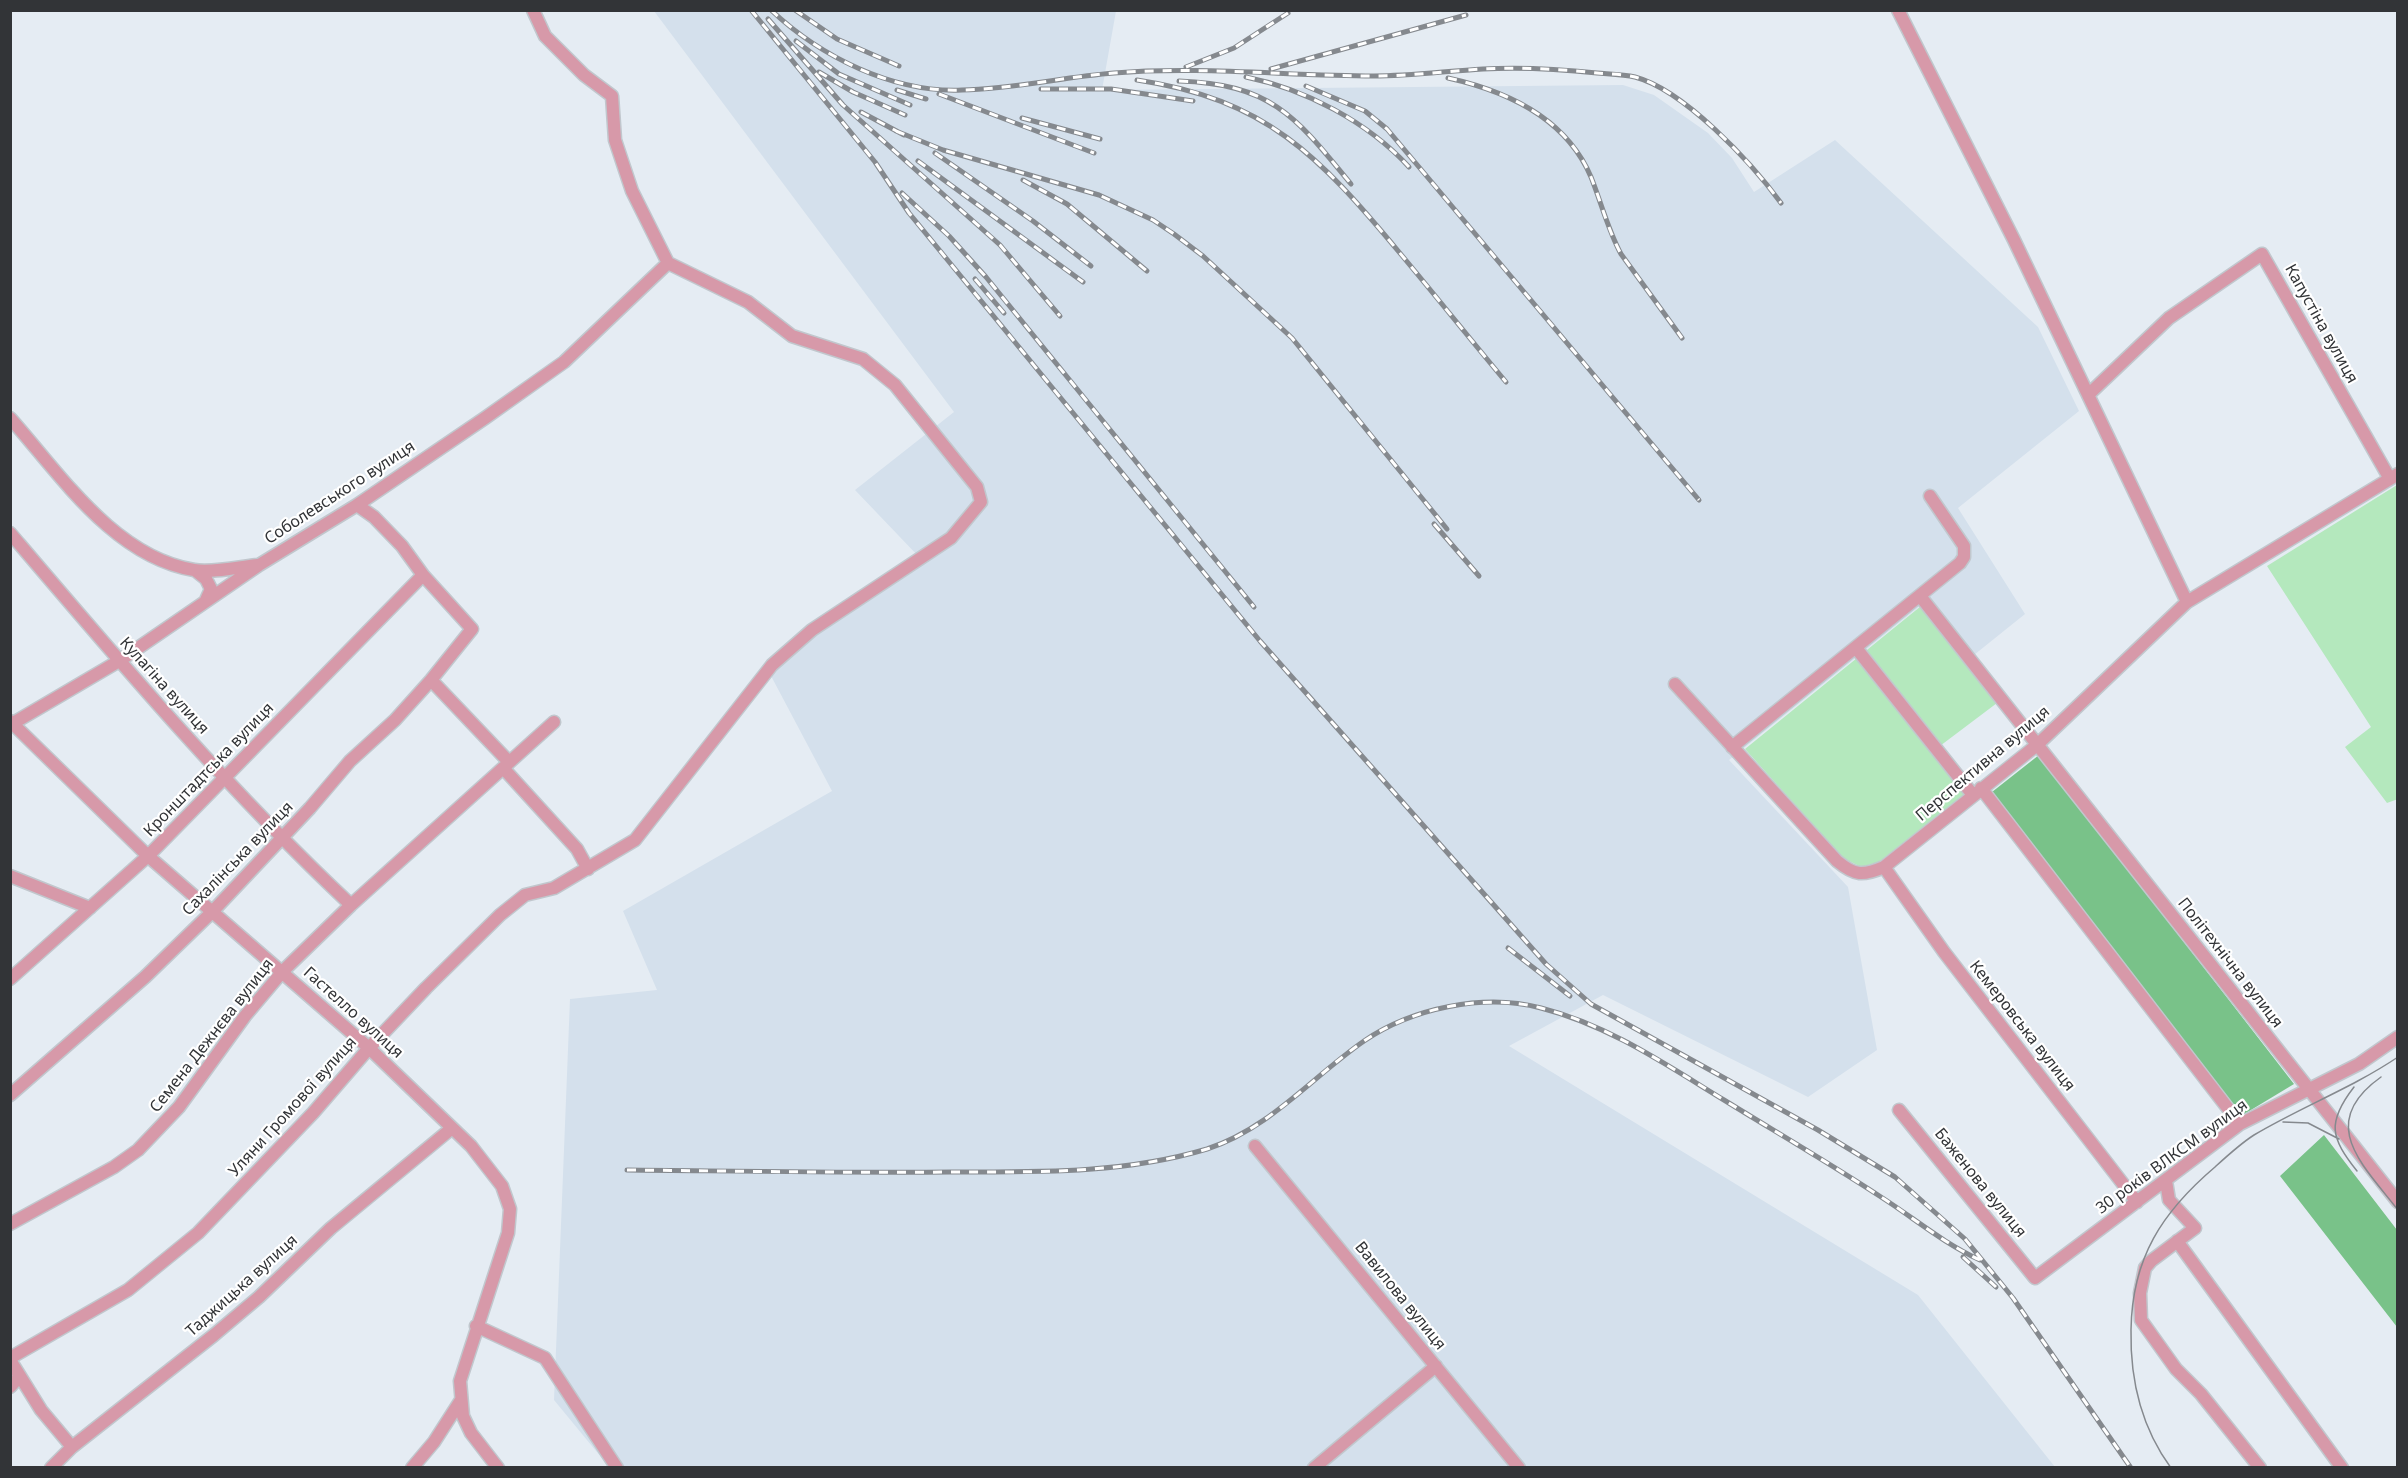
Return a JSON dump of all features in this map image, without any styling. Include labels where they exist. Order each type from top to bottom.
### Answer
[{"type":"street","points":[[533,10],[545,36],[584,75],[612,96],[615,140],[625,171],[632,191],[668,263]]},
{"type":"street","points":[[1898,10],[2088,395],[2187,602]]},
{"type":"street","name":"Капустіна вулиця","points":[[2088,395],[2169,318],[2262,254],[2394,477]]},
{"type":"street","name":"Соболевського вулиця","points":[[11,723],[119,661],[259,565],[357,505],[564,362],[668,263]]},
{"type":"street","name":"Уляни Громової вулиця","points":[[10,1359],[128,1290],[198,1233],[313,1113],[369,1048],[500,915],[525,895],[554,888],[635,840],[772,665],[812,630],[951,538],[981,502],[977,488],[895,385],[863,359],[792,336],[748,302],[668,263]]},
{"type":"street","points":[[10,418],[83,500],[117,533],[170,563],[196,571],[206,579],[211,589],[207,600]]},
{"type":"street","name":"Перспективна вулиця","points":[[1675,684],[1837,861],[1857,875],[1866,875],[1884,867],[2037,745],[2187,602],[2394,477]]},
{"type":"street","points":[[1732,747],[1960,563],[1965,551],[1964,546],[1930,496]]},
{"type":"street","points":[[357,505],[402,546],[423,575]]},
{"type":"street","name":"Кулагіна вулиця","points":[[10,533],[119,661],[280,838],[351,905]]},
{"type":"street","points":[[196,571],[259,565]]},
{"type":"street","name":"Сахалінська вулиця","points":[[10,1095],[145,976],[213,911],[310,808],[350,761],[395,720],[472,629],[423,575]]},
{"type":"street","name":"Кронштадтська вулиця","points":[[10,979],[148,856],[423,575]]},
{"type":"street","name":"Політехнічна вулиця","points":[[1920,596],[2397,1202]]},
{"type":"street","points":[[1856,648],[1977,792],[2240,1124]]},
{"type":"street","points":[[431,680],[507,765],[577,849],[588,869]]},
{"type":"street","name":"Семена Дежнєва вулиця","points":[[10,1224],[114,1167],[138,1150],[179,1107],[245,1016],[283,971],[351,905],[554,722]]},
{"type":"street","name":"Гастелло вулиця","points":[[11,723],[148,856],[369,1048],[488,1165],[502,1186],[510,1209],[508,1233],[460,1381],[461,1400]]},
{"type":"street","name":"Кемеровська вулиця","points":[[1884,867],[1944,952],[2137,1202]]},
{"type":"street","points":[[10,876],[90,908]]},
{"type":"street","name":"30 років ВЛКСМ вулиця","points":[[2035,1278],[2240,1124],[2307,1088],[2359,1064],[2397,1037]]},
{"type":"street","name":"Баженова вулиця","points":[[1899,1110],[2035,1278]]},
{"type":"street","name":"Таджицька вулиця","points":[[51,1467],[72,1447],[259,1297],[331,1228],[452,1128]]},
{"type":"street","name":"Вавилова вулиця","points":[[1255,1146],[1519,1467]]},
{"type":"street","points":[[2166,1181],[2169,1200],[2195,1228],[2145,1268],[2140,1293],[2141,1320],[2176,1369],[2201,1394],[2260,1467]]},
{"type":"street","points":[[2177,1241],[2342,1467]]},
{"type":"street","points":[[476,1326],[545,1358],[617,1467]]},
{"type":"street","points":[[10,1359],[41,1410],[72,1447]]},
{"type":"street","points":[[1314,1467],[1436,1366]]},
{"type":"street","points":[[10,1386],[20,1376]]},
{"type":"street","points":[[412,1467],[434,1442],[461,1400]]},
{"type":"street","points":[[461,1400],[463,1416],[471,1433],[498,1467]]},
{"type":"shaded area","points":[[654,11],[1116,11],[1102,90],[1623,85],[1654,95],[1708,133],[1732,158],[1754,192],[1835,140],[2038,327],[2079,411],[1958,508],[2025,614],[1964,663],[1920,606],[1729,760],[1848,887],[1877,1050],[1808,1097],[1603,995],[1509,1046],[1918,1295],[2055,1467],[610,1468],[554,1400],[570,999],[657,990],[623,911],[832,791],[770,674],[772,665],[920,558],[855,490],[954,412]]},
{"type":"green space","points":[[2397,485],[2398,799],[2387,803],[2345,747],[2371,727],[2267,566]]},
{"type":"green space","points":[[1921,606],[1997,703],[1932,752],[1965,794],[1879,862],[1861,867],[1843,858],[1745,749]]},
{"type":"green space","points":[[2039,755],[2294,1084],[2241,1116],[1992,792]]},
{"type":"green space","points":[[2324,1135],[2397,1230],[2397,1327],[2280,1176]]},
{"type":"tram line","points":[[2171,1468],[2145,1420],[2135,1385],[2131,1349],[2133,1304],[2137,1280],[2154,1238],[2165,1219],[2180,1201],[2244,1142],[2398,1057]]},
{"type":"tram line","points":[[2381,1077],[2362,1094],[2351,1111],[2348,1127],[2352,1144],[2360,1160],[2398,1210]]},
{"type":"tram line","points":[[2354,1087],[2339,1111],[2335,1130],[2342,1149],[2357,1171]]},
{"type":"tram line","points":[[2283,1122],[2308,1123],[2339,1139]]},
{"type":"railway","points":[[751,10],[875,162],[909,213],[1260,641],[1546,964],[1591,1004],[1818,1130],[1895,1177],[1965,1239],[2013,1298],[2131,1468]]},
{"type":"railway","points":[[771,10],[812,43],[859,69],[910,85],[936,89],[981,89],[1146,71],[1374,76],[1526,68],[1630,76],[1654,84],[1695,112],[1735,149],[1781,203]]},
{"type":"railway","points":[[795,10],[837,39],[899,66]]},
{"type":"railway","points":[[1186,67],[1234,48],[1288,13]]},
{"type":"railway","points":[[1271,69],[1466,15]]},
{"type":"railway","points":[[768,19],[843,105],[1000,245],[1060,316]]},
{"type":"railway","points":[[796,41],[839,74],[910,105]]},
{"type":"railway","points":[[819,72],[853,92],[905,115]]},
{"type":"railway","points":[[1246,77],[1291,90],[1334,110],[1375,136],[1409,167]]},
{"type":"railway","points":[[1448,78],[1513,99],[1550,123],[1566,138],[1580,156],[1591,177],[1608,226],[1621,254],[1682,338]]},
{"type":"railway","points":[[1137,80],[1182,89],[1221,101],[1255,117],[1286,137],[1315,160],[1370,218],[1506,382]]},
{"type":"railway","points":[[1179,81],[1237,89],[1260,97],[1279,108],[1314,140],[1351,184]]},
{"type":"railway","points":[[1306,86],[1365,111],[1387,129],[1699,500]]},
{"type":"railway","points":[[1041,89],[1111,89],[1193,101]]},
{"type":"railway","points":[[897,90],[926,99]]},
{"type":"railway","points":[[939,94],[1094,153]]},
{"type":"railway","points":[[861,112],[904,135]]},
{"type":"railway","points":[[1022,118],[1100,139]]},
{"type":"railway","points":[[896,131],[943,150],[1099,195],[1153,220],[1174,234],[1203,256],[1292,338],[1447,529]]},
{"type":"railway","points":[[935,153],[1033,221],[1091,266]]},
{"type":"railway","points":[[918,161],[1083,282]]},
{"type":"railway","points":[[1023,180],[1067,204],[1147,271]]},
{"type":"railway","points":[[902,193],[949,236],[986,277],[1254,607]]},
{"type":"railway","points":[[975,279],[1004,313]]},
{"type":"railway","points":[[1434,524],[1479,576]]},
{"type":"railway","points":[[1508,948],[1570,996]]},
{"type":"railway","points":[[627,1170],[1048,1171],[1144,1163],[1207,1149],[1250,1129],[1270,1116],[1345,1055],[1383,1029],[1426,1012],[1449,1006],[1496,1002],[1541,1008],[1566,1015],[1636,1047],[1822,1160],[1941,1238],[1980,1260]]},
{"type":"railway","points":[[1963,1257],[1996,1287]]}]
